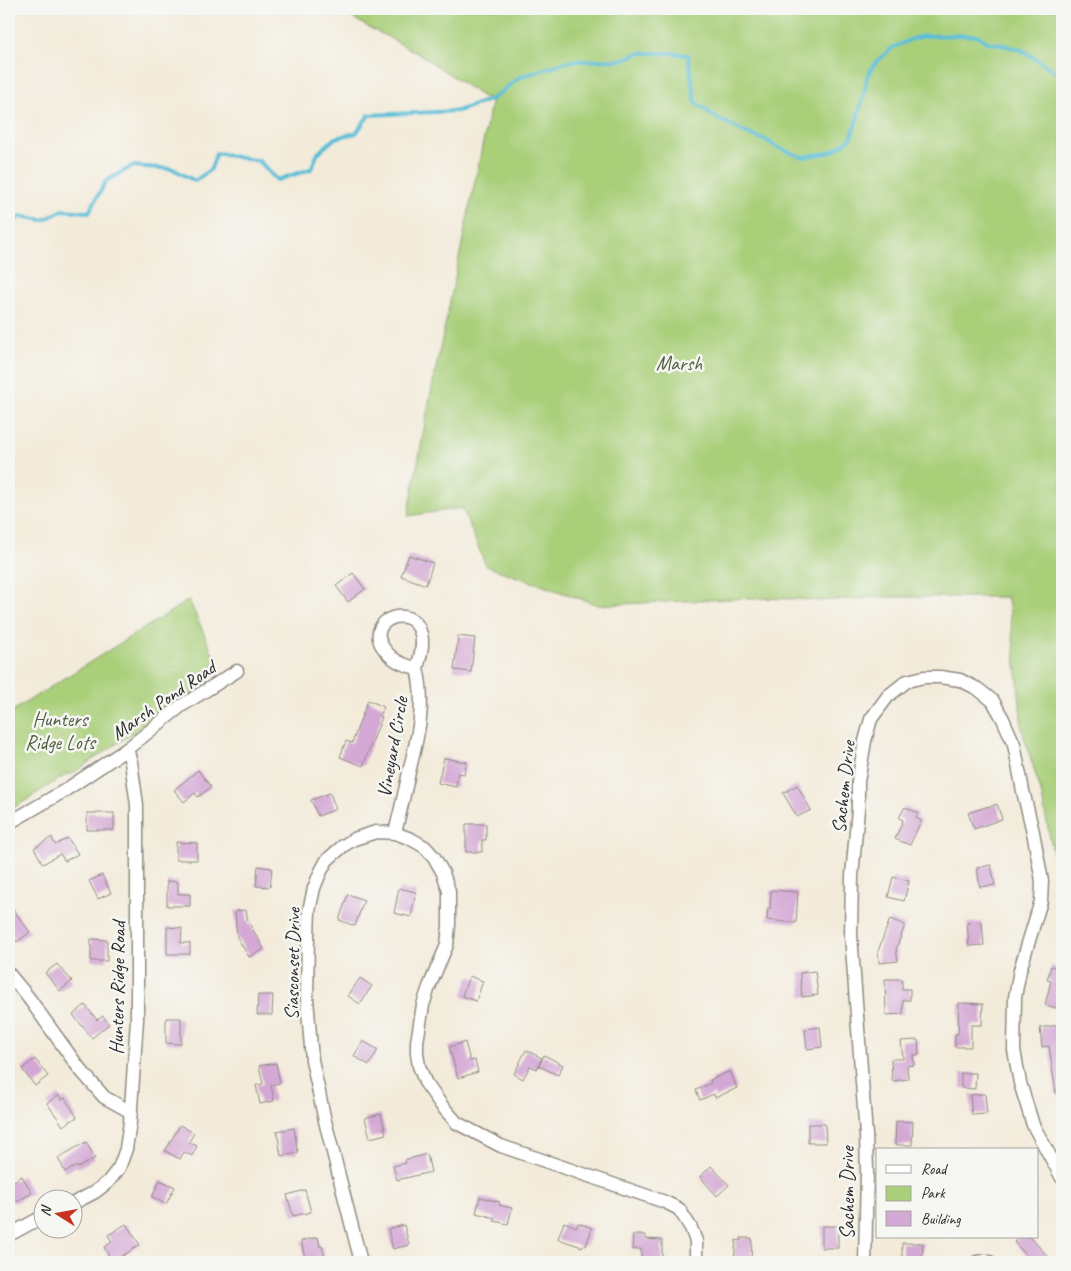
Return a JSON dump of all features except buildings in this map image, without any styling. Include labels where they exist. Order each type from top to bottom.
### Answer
[{"type":"street","name":"Vineyard Circle","points":[[395,832],[422,712],[421,683],[417,668]]},
{"type":"street","name":"Marsh Pond Road","points":[[9,823],[64,791],[127,749],[180,706],[237,671]]},
{"type":"street","name":"Sachem Drive","points":[[865,1262],[866,1135],[851,936],[852,876],[858,809],[858,782],[871,719],[888,696],[907,681],[940,676],[960,680],[978,689],[993,701],[1014,744],[1042,881],[1041,901],[1020,970],[1016,997],[1014,1050],[1020,1083],[1034,1125],[1062,1178]]},
{"type":"street","name":"Hunters Ridge Road","points":[[82,1199],[108,1182],[119,1168],[126,1149],[131,1112],[137,1020],[137,805],[131,762],[127,749]]},
{"type":"street","name":"Siasconset Drive","points":[[361,1262],[325,1121],[312,1060],[307,998],[309,911],[314,888],[327,860],[354,838],[376,832],[395,832],[425,846],[443,873],[449,891],[447,945],[423,1005],[416,1054],[425,1082],[442,1106],[457,1122],[501,1146],[665,1202],[679,1209],[691,1228],[696,1241],[696,1262]]},
{"type":"street","points":[[9,974],[28,997],[79,1068],[104,1097],[131,1112]]},
{"type":"street","points":[[9,1235],[32,1222]]},
{"type":"street","points":[[977,1262],[990,1262]]},
{"type":"green space","name":"Marsh","points":[[337,9],[1062,9],[1062,890],[1061,883],[1054,871],[1053,853],[1041,792],[1022,730],[1018,681],[1007,597],[880,597],[819,601],[752,598],[598,605],[486,566],[462,508],[408,516],[429,402],[492,99],[483,97],[424,57]]},
{"type":"green space","name":"Hunters Ridge Lots","points":[[189,600],[215,659],[211,678],[207,683],[70,775],[69,773],[9,810],[9,713]]},
{"type":"waterway","points":[[9,227],[20,216],[44,220],[63,210],[89,212],[106,181],[133,166],[173,169],[195,181],[211,169],[216,153],[259,161],[277,180],[311,169],[318,153],[335,138],[356,133],[369,115],[457,111],[492,99],[520,77],[570,61],[622,60],[639,53],[688,55],[696,103],[717,118],[746,133],[802,157],[828,153],[851,138],[864,96],[867,77],[874,64],[892,48],[912,39],[924,36],[978,36],[987,42],[1022,50],[1062,76]]},
{"type":"waterway","points":[[1062,195],[1062,214]]}]
